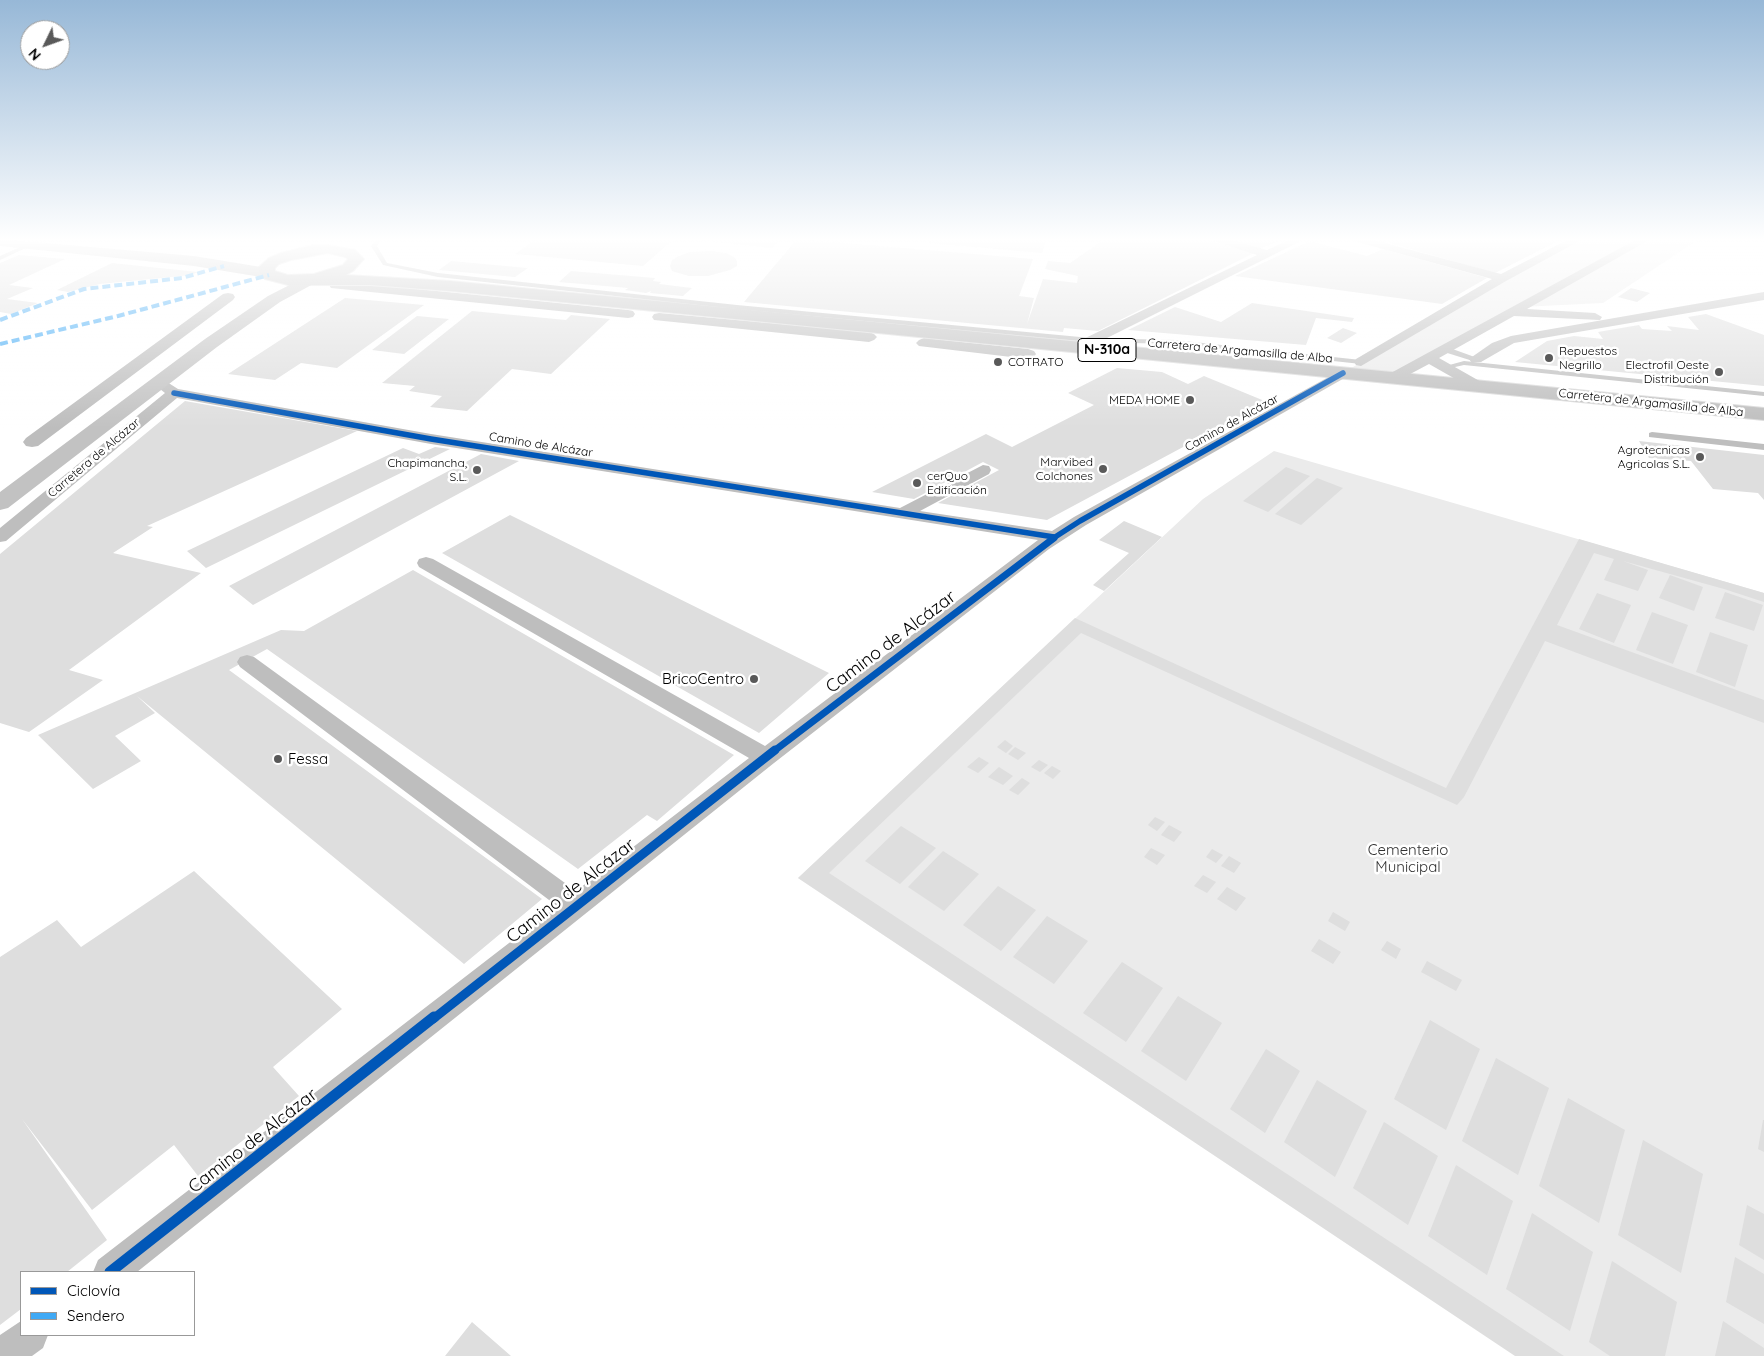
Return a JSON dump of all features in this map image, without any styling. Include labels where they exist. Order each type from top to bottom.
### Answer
[{"type":"highway","name":"Carretera de Argamasilla de Alba","points":[[628,302],[1352,368],[1394,377],[1764,414]]},
{"type":"main road","points":[[0,503],[166,387],[252,302]]},
{"type":"main road","points":[[211,343],[269,302]]},
{"type":"street","points":[[1084,344],[1169,302]]},
{"type":"street","name":"Camino de Alcázar","points":[[111,1271],[766,757],[1054,538],[1352,368],[1463,302]]},
{"type":"street","points":[[1486,302],[1512,311],[1632,320]]},
{"type":"street","points":[[1394,377],[1528,302]]},
{"type":"street","points":[[1476,359],[1511,340],[1729,302]]},
{"type":"street","points":[[1468,336],[1497,346]]},
{"type":"street","name":"Carretera de Argamasilla de Alba","points":[[1429,358],[1478,386]]},
{"type":"street","name":"Camino de Alcázar","points":[[166,387],[431,439],[1054,538]]},
{"type":"street","name":"Carretera de Alcázar","points":[[0,537],[166,387]]},
{"type":"street","points":[[903,513],[983,470]]},
{"type":"street","points":[[426,563],[766,757]]},
{"type":"street","name":"Camino de Alcázar","points":[[247,662],[576,906]]},
{"type":"street","points":[[3,1356],[29,1336]]},
{"type":"lane","name":"Carretera de Argamasilla de Alba","points":[[693,302],[1084,344]]},
{"type":"lane","name":"Carretera de Argamasilla de Alba","points":[[1444,349],[1507,369]]},
{"type":"lane","name":"Carretera de Argamasilla de Alba","points":[[1446,368],[1464,363],[1507,369],[1764,394]]},
{"type":"lane","points":[[1652,435],[1764,447]]},
{"type":"green space","points":[[1461,302],[1604,302],[1521,307],[1394,377],[1343,373]]},
{"type":"green space","name":"Cementerio Municipal","points":[[1274,451],[1764,593],[1764,1356],[1516,1356],[798,878],[1203,499]]},
{"type":"building","points":[[0,302],[38,303],[11,314],[0,312]]},
{"type":"building","points":[[338,302],[393,302],[424,305],[337,368],[301,363],[275,380],[228,374]]},
{"type":"building","points":[[747,302],[1033,302],[1027,324],[1035,302],[1155,302],[1098,331],[1064,328],[1063,332]]},
{"type":"building","points":[[1252,303],[1354,318],[1352,322],[1316,318],[1306,345],[1128,330],[1175,307],[1221,322]]},
{"type":"building","points":[[472,311],[566,320],[571,315],[610,319],[551,374],[512,369],[467,411],[430,407],[442,396],[409,391],[415,386],[382,383]]},
{"type":"building","points":[[1706,314],[1764,335],[1764,386],[1515,362],[1547,341],[1574,336],[1603,339],[1598,332],[1639,325],[1642,329],[1672,331],[1667,326],[1699,330],[1688,317]]},
{"type":"building","points":[[417,316],[449,319],[404,354],[372,350]]},
{"type":"building","points":[[1343,328],[1357,333],[1341,343],[1327,338]]},
{"type":"building","points":[[1117,368],[1162,372],[1188,384],[1204,376],[1267,402],[1047,520],[938,503],[999,470],[983,462],[914,499],[872,492],[986,434],[1012,447],[1094,405],[1068,393]]},
{"type":"building","points":[[185,401],[357,431],[147,526],[153,527],[113,553],[201,573],[69,670],[103,680],[29,732],[0,723],[0,554]]},
{"type":"building","points":[[1639,441],[1764,455],[1764,500],[1758,493],[1713,489],[1691,461],[1649,458]]},
{"type":"building","points":[[435,447],[450,449],[206,568],[187,551],[403,448],[419,454]]},
{"type":"building","points":[[481,454],[519,461],[253,605],[229,586]]},
{"type":"building","points":[[1286,467],[1310,476],[1268,512],[1243,501]]},
{"type":"building","points":[[1317,478],[1343,488],[1301,525],[1275,514]]},
{"type":"building","points":[[510,515],[829,673],[759,733],[442,553]]},
{"type":"building","points":[[1124,521],[1162,537],[1104,591],[1093,585],[1129,553],[1099,540]]},
{"type":"building","points":[[1579,539],[1764,593],[1764,602],[1623,561],[1648,570],[1638,591],[1604,580],[1614,559],[1594,553],[1557,625],[1764,700],[1764,723],[1545,641],[1464,797],[1457,805],[1081,633],[829,873],[1564,1356],[1515,1356],[798,878],[1075,618],[1446,788]]},
{"type":"building","points":[[413,570],[734,755],[657,821],[647,815],[578,869],[267,649],[229,670],[542,899],[464,964],[137,696],[155,713],[115,736],[141,761],[93,789],[38,735],[281,630],[304,631]]},
{"type":"building","points":[[1670,575],[1703,587],[1694,611],[1659,598]]},
{"type":"building","points":[[1725,592],[1763,605],[1754,631],[1715,618]]},
{"type":"building","points":[[1597,593],[1631,605],[1614,643],[1579,629]]},
{"type":"building","points":[[1652,612],[1688,625],[1673,664],[1636,650]]},
{"type":"building","points":[[1710,632],[1748,645],[1735,687],[1696,672]]},
{"type":"building","points":[[1005,740],[1013,746],[1006,753],[997,747]]},
{"type":"building","points":[[1015,747],[1026,753],[1018,760],[1008,754]]},
{"type":"building","points":[[979,757],[989,763],[978,773],[967,767]]},
{"type":"building","points":[[1039,760],[1048,765],[1040,772],[1031,767]]},
{"type":"building","points":[[1052,766],[1061,771],[1053,779],[1044,773]]},
{"type":"building","points":[[999,767],[1013,776],[1003,785],[988,777]]},
{"type":"building","points":[[1022,778],[1030,783],[1018,795],[1009,790]]},
{"type":"building","points":[[1155,817],[1165,822],[1157,831],[1148,825]]},
{"type":"building","points":[[1169,825],[1182,832],[1174,842],[1161,835]]},
{"type":"building","points":[[901,826],[936,848],[900,884],[865,861]]},
{"type":"building","points":[[1151,848],[1165,855],[1157,865],[1144,857]]},
{"type":"building","points":[[1212,849],[1223,855],[1216,863],[1206,857]]},
{"type":"building","points":[[943,851],[979,874],[944,911],[908,887]]},
{"type":"building","points":[[1229,856],[1241,863],[1234,873],[1221,866]]},
{"type":"building","points":[[194,871],[342,1009],[273,1067],[299,1096],[198,1176],[174,1145],[92,1210],[22,1119],[107,1240],[68,1271],[20,1271],[20,1310],[0,1325],[0,957],[57,920],[81,947]]},
{"type":"building","points":[[1203,875],[1216,882],[1207,893],[1194,886]]},
{"type":"building","points":[[998,886],[1036,910],[1001,951],[963,925]]},
{"type":"building","points":[[1227,887],[1246,898],[1236,911],[1217,899]]},
{"type":"building","points":[[1333,912],[1350,922],[1345,931],[1328,921]]},
{"type":"building","points":[[1047,916],[1088,941],[1054,984],[1013,957]]},
{"type":"building","points":[[1319,939],[1341,952],[1333,964],[1311,951]]},
{"type":"building","points":[[1387,941],[1401,949],[1396,959],[1381,950]]},
{"type":"building","points":[[1427,961],[1462,980],[1456,991],[1421,972]]},
{"type":"building","points":[[1122,962],[1163,988],[1126,1042],[1083,1013]]},
{"type":"building","points":[[1178,996],[1222,1023],[1186,1081],[1141,1051]]},
{"type":"building","points":[[1430,1020],[1480,1049],[1446,1130],[1394,1099]]},
{"type":"building","points":[[1266,1049],[1300,1071],[1265,1133],[1230,1109]]},
{"type":"building","points":[[1496,1058],[1549,1088],[1518,1175],[1462,1141]]},
{"type":"building","points":[[1317,1080],[1367,1111],[1335,1177],[1284,1142]]},
{"type":"building","points":[[1568,1098],[1625,1130],[1599,1223],[1539,1186]]},
{"type":"building","points":[[1764,1120],[1764,1152],[1758,1149]]},
{"type":"building","points":[[1384,1122],[1438,1156],[1408,1225],[1353,1188]]},
{"type":"building","points":[[1643,1140],[1703,1174],[1681,1273],[1618,1235]]},
{"type":"building","points":[[1456,1165],[1513,1201],[1487,1275],[1428,1236]]},
{"type":"building","points":[[1747,1205],[1764,1214],[1764,1260],[1739,1245]]},
{"type":"building","points":[[1532,1213],[1593,1252],[1570,1331],[1506,1289]]},
{"type":"building","points":[[1735,1257],[1764,1274],[1764,1324],[1726,1302]]},
{"type":"building","points":[[1612,1261],[1677,1302],[1665,1356],[1610,1356],[1589,1342]]},
{"type":"building","points":[[1723,1321],[1764,1348],[1764,1356],[1715,1356]]},
{"type":"building","points":[[472,1322],[511,1356],[445,1356]]},
{"type":"waterway","points":[[32,442],[221,302]]},
{"type":"waterway","points":[[510,302],[628,314]]},
{"type":"waterway","points":[[659,317],[869,337]]},
{"type":"waterway","points":[[924,343],[1028,354]]},
{"type":"marked path","points":[[0,320],[48,302]]},
{"type":"marked path","points":[[0,344],[169,302]]},
{"type":"cycle path","points":[[111,1271],[766,757],[1043,545],[1080,521],[1343,373]]},
{"type":"cycle path","points":[[174,393],[431,439],[1054,537]]},
{"type":"place","name":"Repuestos Negrillo","points":[[1549,358]]},
{"type":"place","name":"COTRATO","points":[[998,362]]},
{"type":"place","name":"Electrofil Oeste Distribución","points":[[1719,372]]},
{"type":"place","name":"MEDA HOME","points":[[1190,400]]},
{"type":"place","name":"Agrotecnicas Agricolas S.L.","points":[[1700,457]]},
{"type":"place","name":"Marvibed Colchones","points":[[1103,469]]},
{"type":"place","name":"Chapimancha, S.L.","points":[[477,470]]},
{"type":"place","name":"cerQuo Edificación","points":[[917,483]]},
{"type":"place","name":"BricoCentro","points":[[754,679]]},
{"type":"place","name":"Fessa","points":[[278,759]]}]
